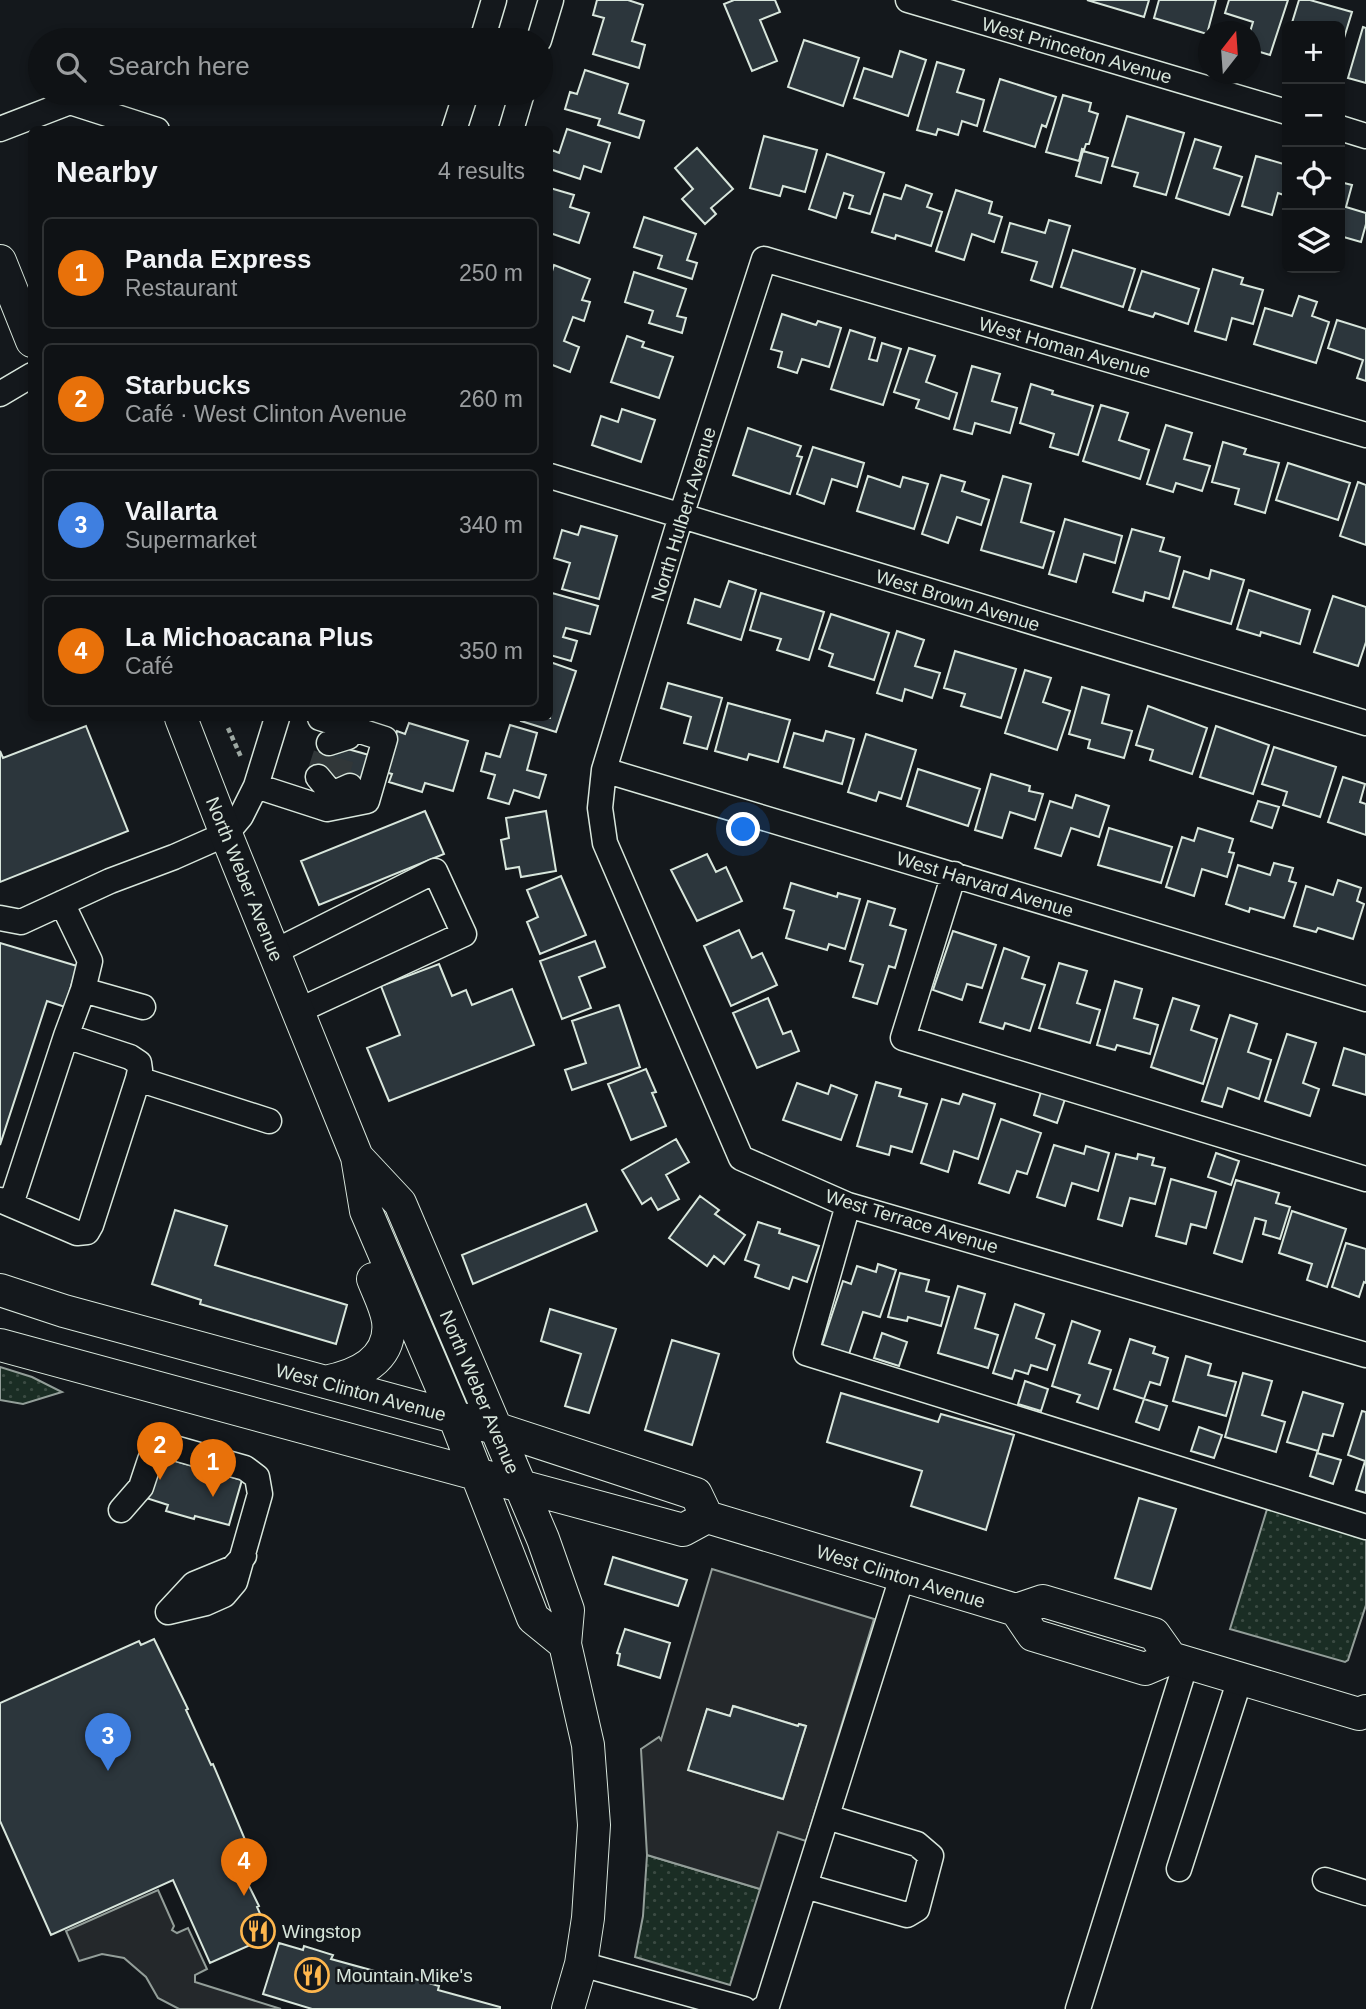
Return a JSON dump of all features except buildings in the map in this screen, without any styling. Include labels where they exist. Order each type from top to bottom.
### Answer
[{"type":"main road","points":[[0,261],[28,331]]},
{"type":"main road","name":"North Weber Avenue","points":[[182,721],[357,1157],[366,1211],[454,1416],[533,1618],[565,1644]]},
{"type":"main road","name":"North Weber Avenue","points":[[357,1157],[400,1203],[542,1539],[568,1610],[565,1644],[588,1745],[593,1801],[593,1863],[588,1918],[581,1964],[568,2009]]},
{"type":"main road","points":[[325,1382],[356,1374],[372,1363],[380,1354],[387,1338],[386,1311],[368,1267],[379,1243]]},
{"type":"main road","name":"West Clinton Avenue","points":[[0,1290],[64,1311],[495,1428],[696,1494],[707,1517],[902,1577],[1016,1610],[1043,1601],[1154,1634],[1178,1660]]},
{"type":"main road","points":[[0,1345],[683,1530],[707,1517]]},
{"type":"main road","points":[[1178,1660],[1240,1679],[1364,1710]]},
{"type":"street","points":[[486,28],[494,0]]},
{"type":"street","points":[[543,28],[551,0]]},
{"type":"street","name":"West Princeton Avenue","points":[[908,0],[1282,111]]},
{"type":"street","points":[[0,129],[62,105]]},
{"type":"street","points":[[79,105],[145,126]]},
{"type":"street","points":[[455,126],[462,105]]},
{"type":"street","points":[[512,126],[518,105]]},
{"type":"street","points":[[1345,130],[1366,136]]},
{"type":"street","name":"West Homan Avenue","points":[[764,259],[1366,435]]},
{"type":"street","name":"North Hulbert Avenue","points":[[604,770],[681,516],[764,259]]},
{"type":"street","points":[[0,394],[28,377]]},
{"type":"street","name":"West Brown Avenue","points":[[553,477],[1366,723]]},
{"type":"street","points":[[0,918],[21,922],[226,834],[241,816],[256,786],[276,721]]},
{"type":"street","points":[[256,786],[333,790],[367,802],[385,739],[347,742],[323,721]]},
{"type":"street","name":"West Harvard Avenue","points":[[604,770],[1366,999]]},
{"type":"street","name":"West Terrace Avenue","points":[[604,770],[600,808],[605,843],[741,1158],[848,1205],[1366,1355]]},
{"type":"street","points":[[274,951],[435,871],[464,933],[298,1010]]},
{"type":"street","points":[[954,874],[903,1038],[1366,1179]]},
{"type":"street","points":[[62,904],[90,961],[83,990],[66,1036],[6,1202],[77,1233],[87,1232],[91,1225],[140,1070],[139,1063],[130,1057],[66,1036]]},
{"type":"street","points":[[83,990],[143,1007]]},
{"type":"street","points":[[138,1079],[270,1121]]},
{"type":"street","points":[[848,1205],[806,1353],[1366,1527]]},
{"type":"street","points":[[121,1510],[141,1487],[150,1460],[163,1448],[171,1447],[245,1468],[257,1478],[260,1494],[244,1556],[234,1582],[224,1595],[206,1603],[168,1612]]},
{"type":"street","points":[[762,2009],[767,2006],[902,1577]]},
{"type":"street","points":[[1078,2009],[1178,1660]]},
{"type":"street","points":[[1179,1869],[1240,1679]]},
{"type":"street","points":[[805,1886],[907,1915],[917,1909],[931,1856],[917,1844],[827,1817]]},
{"type":"street","points":[[1325,1880],[1366,1892]]},
{"type":"street","points":[[581,1964],[744,2009]]},
{"type":"path","points":[[228,728],[241,757]]},
{"type":"path","points":[[225,742],[233,739]]},
{"type":"green space","points":[[0,1367],[32,1377],[62,1392],[23,1404],[0,1400]]},
{"type":"green space","points":[[1268,1506],[1366,1535],[1366,1605],[1348,1660],[1345,1662],[1230,1629]]},
{"type":"green space","points":[[647,1855],[760,1889],[730,1985],[635,1957],[643,1916]]},
{"type":"shaded area","points":[[712,1569],[874,1619],[806,1841],[778,1832],[760,1889],[647,1855],[641,1749],[659,1737],[661,1740]],"holes":[[[734,1706],[798,1726],[806,1726],[783,1799],[689,1770],[707,1709],[730,1716]]]},
{"type":"shaded area","points":[[158,1890],[174,1926],[172,1930],[177,1933],[188,1928],[207,1969],[195,1975],[195,1982],[281,2009],[179,2009],[158,1998],[146,1977],[124,1958],[102,1954],[79,1961],[66,1931]]},
{"type":"tunnel","points":[[318,777],[329,743]]},
{"type":"tunnel","points":[[335,782],[345,748]]},
{"type":"place","name":"Starbucks","points":[[160,1480]]},
{"type":"place","name":"Panda Express","points":[[213,1497]]},
{"type":"place","name":"Vallarta","points":[[108,1771]]},
{"type":"place","name":"La Michoacana Plus","points":[[244,1896]]},
{"type":"place","name":"Wingstop","points":[[258,1931]]},
{"type":"place","name":"Mountain Mike's","points":[[312,1975]]}]
